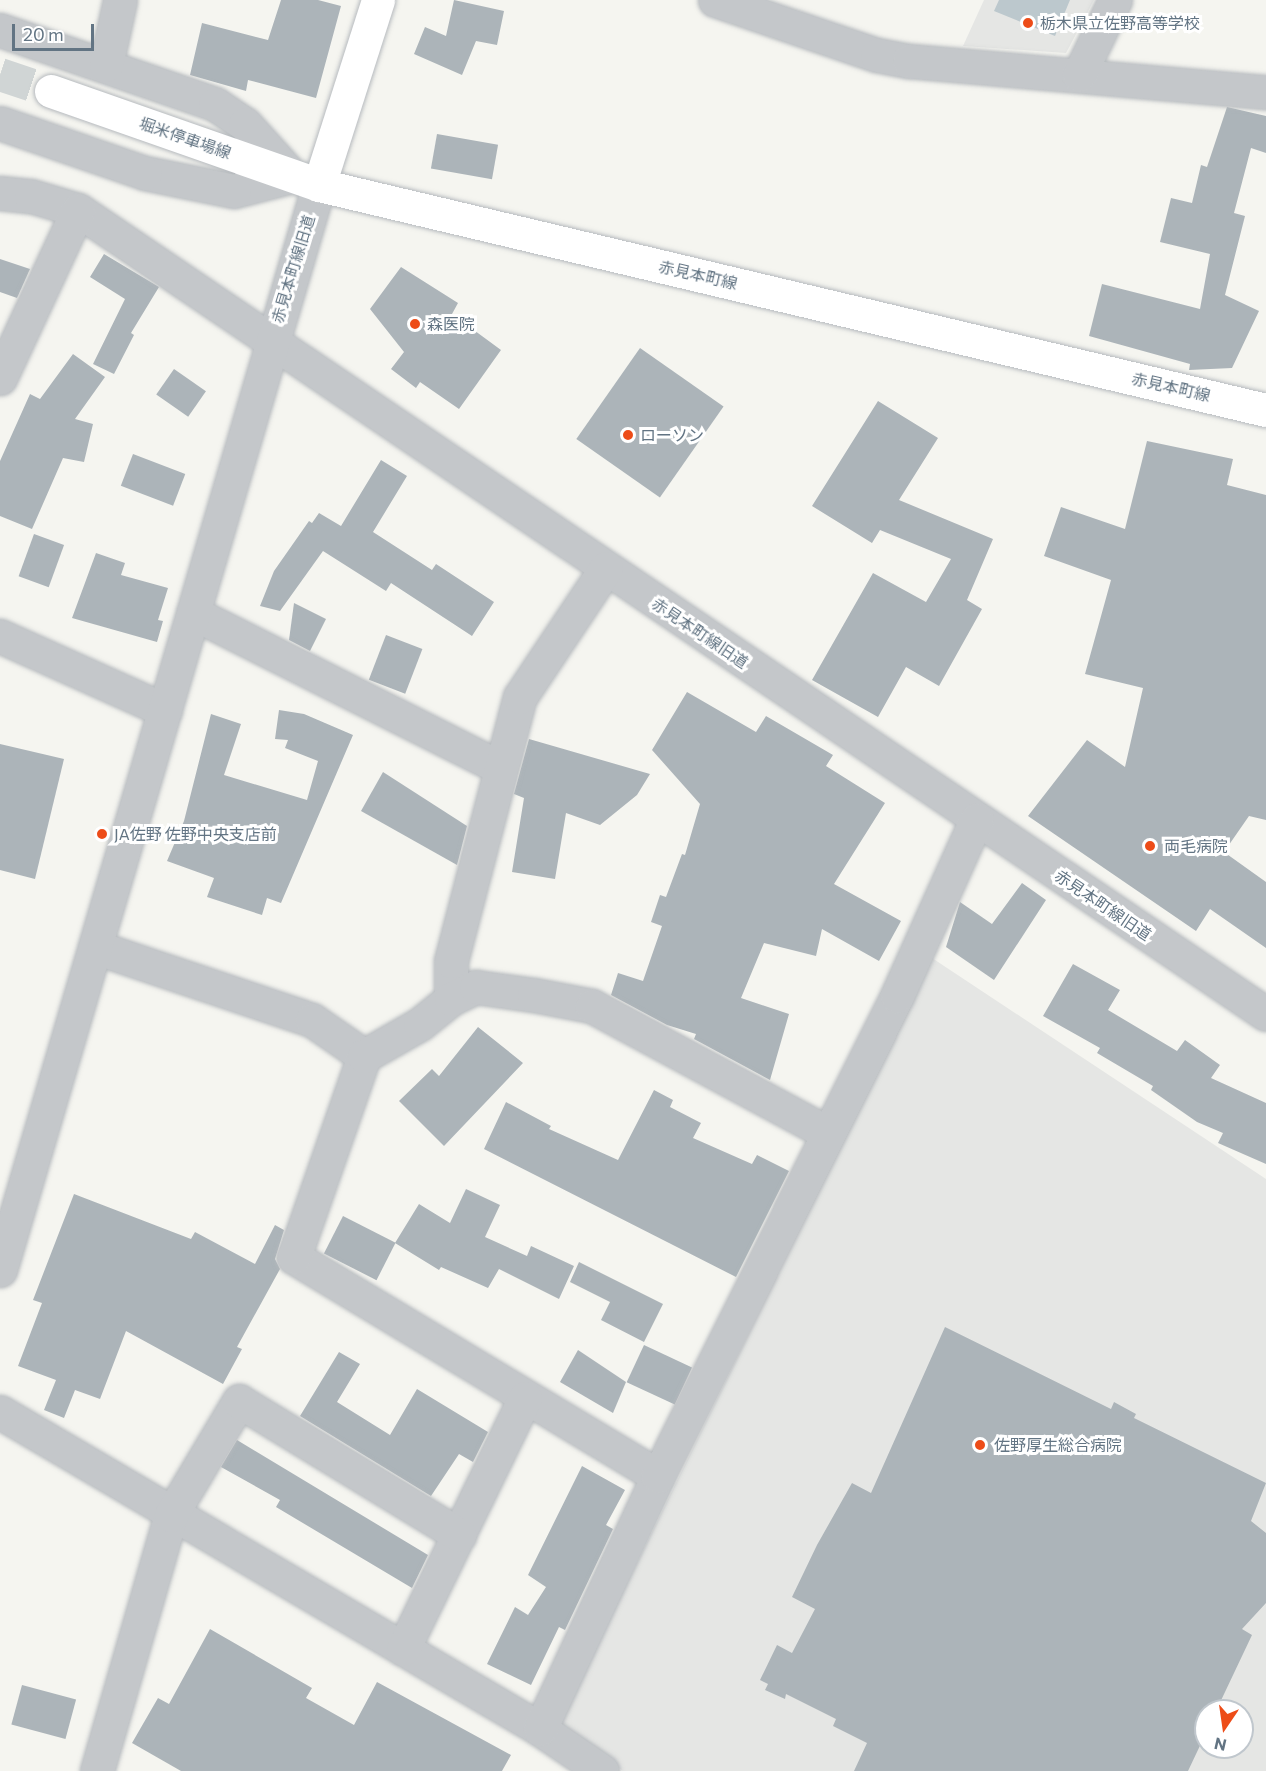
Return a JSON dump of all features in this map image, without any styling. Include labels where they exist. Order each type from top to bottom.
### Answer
[{"type":"main road","points":[[306,180],[378,0]]},
{"type":"main road","name":"堀米停車場線","points":[[51,91],[306,180]]},
{"type":"main road","name":"赤見本町線","points":[[306,180],[1266,410]]},
{"type":"street","points":[[106,65],[120,0]]},
{"type":"street","points":[[715,0],[877,55],[1266,92]]},
{"type":"street","points":[[1079,75],[1115,0]]},
{"type":"street","points":[[0,30],[215,104],[245,124],[306,180]]},
{"type":"street","points":[[0,123],[145,173],[234,190],[306,180]]},
{"type":"street","name":"赤見本町線旧道","points":[[306,180],[271,342],[1266,1014]]},
{"type":"street","points":[[0,193],[31,196],[78,210],[271,342],[0,1270]]},
{"type":"street","points":[[0,378],[78,210]]},
{"type":"street","points":[[451,999],[451,961],[499,767],[520,697],[606,568]]},
{"type":"street","points":[[193,613],[499,767]]},
{"type":"street","points":[[0,636],[165,710]]},
{"type":"street","points":[[540,1729],[658,1476],[803,1187],[826,1132],[897,996],[976,820]]},
{"type":"street","points":[[95,947],[312,1020],[364,1056]]},
{"type":"street","points":[[658,1476],[294,1257],[364,1056],[420,1024],[451,999],[476,987],[592,1006],[826,1132]]},
{"type":"street","points":[[403,1649],[525,1398]]},
{"type":"street","points":[[107,1767],[171,1515],[239,1401],[459,1535]]},
{"type":"street","points":[[0,1412],[171,1515],[540,1729],[602,1771]]},
{"type":"shaded area","name":"栃木県立佐野高等学校","points":[[984,0],[1094,0],[1066,53],[963,46]]},
{"type":"shaded area","points":[[999,0],[1070,0],[1055,36],[994,11]]},
{"type":"shaded area","name":"佐野厚生総合病院","points":[[932,958],[1266,1179],[1266,1771],[623,1771],[557,1727]]},
{"type":"building","points":[[281,0],[318,0],[341,6],[316,98],[248,80],[246,91],[190,75],[202,23],[268,40]]},
{"type":"building","points":[[454,0],[504,11],[497,45],[476,41],[462,75],[414,54],[425,27],[446,36]]},
{"type":"building","points":[[1227,107],[1266,116],[1266,153],[1251,148],[1234,213],[1245,216],[1225,295],[1259,311],[1232,368],[1189,370],[1190,364],[1089,336],[1102,284],[1200,309],[1210,254],[1160,242],[1171,198],[1192,203],[1201,165],[1207,167]]},
{"type":"building","points":[[437,134],[498,145],[492,179],[431,168]]},
{"type":"building","points":[[104,254],[159,287],[131,333],[134,335],[114,374],[93,364],[125,299],[90,277]]},
{"type":"building","points":[[0,259],[30,269],[17,298],[0,292]]},
{"type":"building","points":[[401,267],[458,303],[452,314],[501,350],[459,409],[420,382],[416,388],[391,369],[404,352],[370,309]]},
{"type":"building","points":[[640,348],[724,407],[660,497],[576,439]]},
{"type":"building","points":[[73,354],[105,377],[75,419],[93,424],[84,462],[63,458],[32,529],[0,516],[0,461],[30,394],[40,399]]},
{"type":"building","points":[[174,369],[206,391],[188,417],[156,394]]},
{"type":"building","points":[[878,401],[938,438],[899,500],[993,539],[967,600],[982,609],[939,686],[906,667],[878,717],[812,680],[873,573],[926,602],[951,559],[880,530],[872,543],[812,506]]},
{"type":"building","points":[[1147,441],[1233,459],[1227,485],[1266,495],[1266,820],[1249,816],[1224,852],[1266,882],[1266,948],[1210,909],[1196,931],[1028,816],[1087,740],[1125,767],[1143,688],[1085,674],[1111,580],[1044,556],[1061,507],[1125,529]]},
{"type":"building","points":[[133,454],[185,474],[173,506],[121,486]]},
{"type":"building","points":[[381,460],[407,476],[373,532],[432,570],[436,564],[494,602],[472,636],[391,583],[386,591],[323,551],[280,611],[260,606],[274,571],[309,521],[312,523],[319,513],[341,526]]},
{"type":"building","points":[[34,534],[64,545],[49,587],[19,576]]},
{"type":"building","points":[[96,553],[125,563],[121,575],[168,588],[158,620],[163,621],[157,642],[72,618]]},
{"type":"building","points":[[294,603],[326,619],[310,651],[289,640]]},
{"type":"building","points":[[386,635],[422,649],[405,694],[369,680]]},
{"type":"building","points":[[687,692],[756,732],[766,716],[833,755],[826,766],[885,803],[834,884],[901,921],[879,961],[822,929],[816,956],[764,943],[741,998],[789,1014],[770,1080],[694,1039],[696,1034],[667,1025],[611,995],[618,973],[643,981],[662,926],[651,922],[660,895],[666,897],[682,854],[685,855],[700,804],[652,750]]},
{"type":"building","points":[[279,710],[304,714],[353,735],[281,903],[267,898],[262,915],[207,897],[214,878],[167,861],[184,821],[211,714],[241,724],[224,775],[307,800],[318,761],[285,748],[288,740],[275,739]]},
{"type":"building","points":[[529,739],[650,774],[637,795],[600,825],[566,813],[555,879],[512,872],[524,798],[514,794]]},
{"type":"building","points":[[0,744],[64,759],[35,879],[0,870]]},
{"type":"building","points":[[383,772],[467,826],[457,865],[361,811]]},
{"type":"building","points":[[1022,883],[1046,900],[994,980],[946,947],[960,902],[992,924]]},
{"type":"building","points":[[1073,964],[1120,990],[1108,1010],[1177,1051],[1185,1040],[1220,1065],[1211,1078],[1266,1103],[1266,1164],[1218,1143],[1223,1133],[1197,1122],[1151,1090],[1153,1086],[1097,1053],[1100,1048],[1043,1016]]},
{"type":"building","points":[[478,1027],[523,1063],[444,1146],[399,1101],[432,1069],[439,1076]]},
{"type":"building","points":[[654,1090],[673,1100],[670,1107],[701,1123],[693,1138],[752,1164],[757,1155],[789,1171],[736,1277],[484,1149],[506,1102],[551,1126],[549,1129],[618,1160]]},
{"type":"building","points":[[466,1189],[500,1205],[485,1237],[527,1256],[531,1246],[574,1266],[559,1299],[499,1269],[488,1288],[441,1267],[439,1270],[395,1243],[419,1204],[450,1223]]},
{"type":"building","points":[[74,1194],[191,1239],[195,1232],[255,1264],[275,1225],[284,1230],[275,1259],[280,1269],[237,1347],[242,1349],[223,1384],[126,1331],[100,1399],[75,1390],[64,1418],[44,1410],[56,1380],[18,1366],[42,1303],[33,1300]]},
{"type":"building","points":[[343,1216],[396,1243],[377,1280],[324,1253]]},
{"type":"building","points":[[579,1262],[663,1304],[644,1342],[601,1320],[610,1302],[570,1282]]},
{"type":"building","points":[[945,1327],[1111,1409],[1114,1402],[1136,1414],[1134,1418],[1266,1483],[1251,1521],[1266,1533],[1266,1603],[1242,1629],[1252,1635],[1222,1699],[1194,1699],[1194,1758],[1188,1771],[854,1771],[867,1743],[833,1726],[836,1719],[786,1694],[785,1699],[765,1690],[768,1684],[760,1680],[777,1645],[792,1653],[815,1609],[792,1597],[817,1545],[852,1483],[871,1493]]},
{"type":"building","points":[[644,1345],[692,1367],[675,1405],[627,1382]]},
{"type":"building","points":[[578,1350],[626,1382],[613,1413],[560,1382]]},
{"type":"building","points":[[339,1352],[360,1364],[337,1402],[390,1435],[417,1389],[488,1432],[473,1462],[459,1454],[431,1496],[300,1416]]},
{"type":"building","points":[[237,1440],[428,1555],[412,1588],[276,1507],[280,1500],[221,1467]]},
{"type":"building","points":[[582,1466],[625,1490],[606,1525],[613,1529],[565,1630],[559,1627],[531,1685],[487,1664],[515,1607],[528,1615],[546,1587],[528,1575]]},
{"type":"building","points":[[210,1629],[312,1688],[306,1698],[354,1725],[377,1682],[511,1755],[502,1771],[181,1771],[132,1743],[158,1698],[169,1704]]},
{"type":"building","points":[[22,1685],[76,1699],[65,1739],[11,1725]]},
{"type":"tunnel","points":[[0,74],[51,91]]},
{"type":"place","name":"栃木県立佐野高等学校","points":[[1028,23]]},
{"type":"place","name":"森医院","points":[[415,324]]},
{"type":"place","name":"ローソン","points":[[628,435]]},
{"type":"place","name":"JA佐野 佐野中央支店前","points":[[102,834]]},
{"type":"place","name":"両毛病院","points":[[1150,846]]},
{"type":"place","name":"佐野厚生総合病院","points":[[980,1445]]}]
